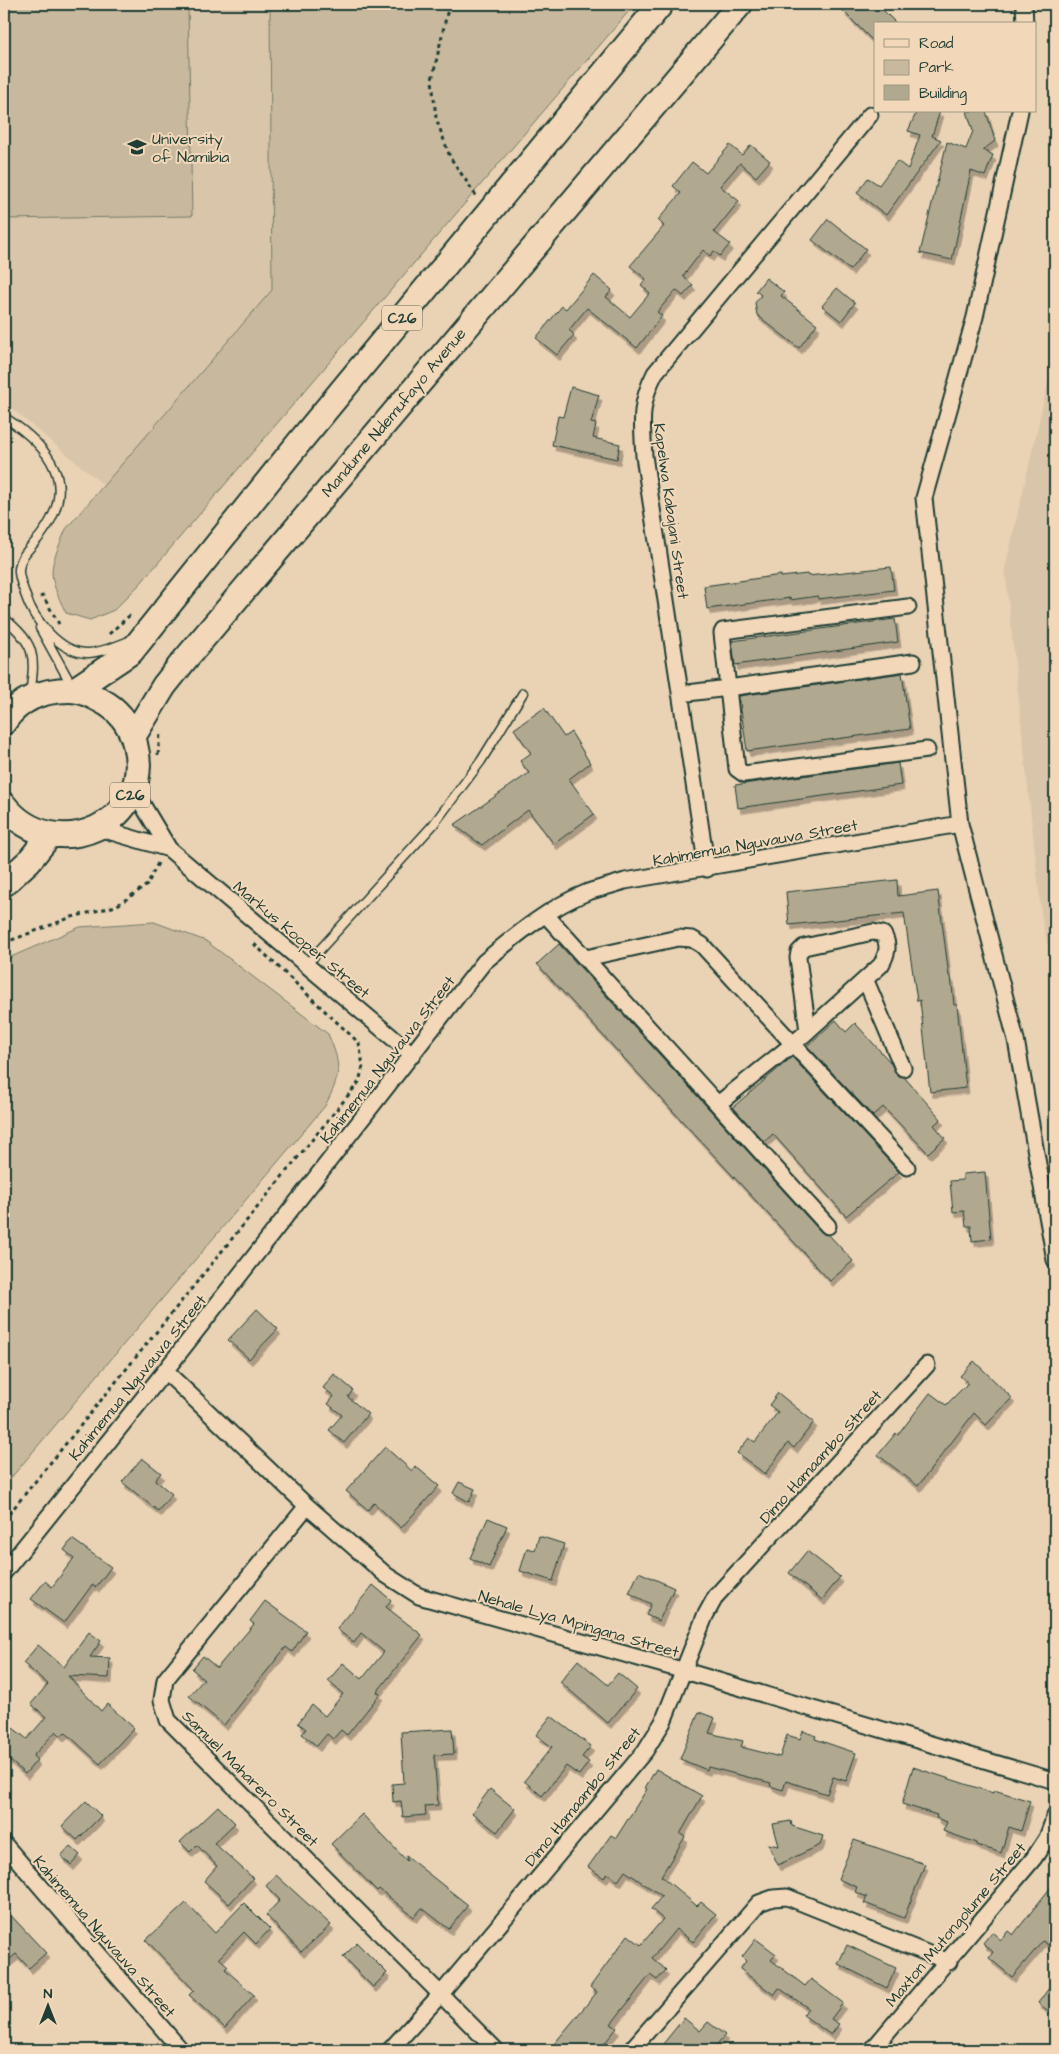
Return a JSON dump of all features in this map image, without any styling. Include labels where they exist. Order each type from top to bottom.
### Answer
[{"type":"main road","name":"C26","points":[[74,690],[131,652],[488,212],[661,4]]},
{"type":"main road","name":"Mandume Ndemufayo Avenue","points":[[133,737],[164,686],[183,662],[740,4]]},
{"type":"main road","name":"C26","points":[[4,722],[15,709],[30,698],[56,690],[74,690],[92,695],[113,708],[123,718],[133,737],[138,763],[133,789],[119,812],[92,830]]},
{"type":"main road","points":[[4,805],[21,822],[50,835],[68,836],[92,830]]},
{"type":"main road","points":[[4,884],[29,861],[50,835]]},
{"type":"street","points":[[1024,4],[1025,22]]},
{"type":"street","points":[[1020,112],[975,317],[924,498],[960,824],[1016,1040],[1055,1260]]},
{"type":"street","name":"Kapelwa Kabajani Street","points":[[707,869],[644,456],[642,414],[646,392],[655,373],[870,115]]},
{"type":"street","points":[[908,608],[723,631],[728,688],[739,772],[744,774],[926,750]]},
{"type":"street","points":[[680,694],[913,662]]},
{"type":"street","points":[[133,789],[170,849]]},
{"type":"street","name":"Kahimemua Nguvauva Street","points":[[4,1572],[165,1371],[484,962],[516,935],[546,915],[586,893],[625,881],[707,869],[960,824]]},
{"type":"street","points":[[92,830],[170,849]]},
{"type":"street","name":"Markus Kooper Street","points":[[170,849],[413,1055]]},
{"type":"street","points":[[546,915],[828,1226]]},
{"type":"street","points":[[718,1104],[793,1044],[866,981],[881,966],[887,954],[887,942],[883,934],[873,932],[804,947],[799,952],[798,958],[808,1031]]},
{"type":"street","points":[[586,958],[678,938],[692,939],[702,944],[907,1167]]},
{"type":"street","points":[[866,981],[903,1068]]},
{"type":"street","name":"Dimo Hamaambo Street","points":[[390,2050],[441,1994],[645,1751],[663,1722],[685,1671],[705,1616],[716,1596],[927,1365]]},
{"type":"street","name":"Nehale Lya Mpingana Street","points":[[165,1371],[308,1506],[386,1575],[419,1596],[685,1671],[1055,1781]]},
{"type":"street","name":"Samuel Maharero Street","points":[[308,1506],[164,1680],[162,1700],[168,1720],[496,2050]]},
{"type":"street","name":"Maxton Mutongolume Street","points":[[872,2050],[949,1962],[1034,1858],[1047,1838],[1055,1816]]},
{"type":"street","name":"Kahimemua Nguvauva Street","points":[[4,1844],[180,2050]]},
{"type":"street","points":[[631,2050],[759,1903],[773,1898],[787,1898],[949,1962]]},
{"type":"lane","points":[[4,417],[43,448],[52,463],[59,485],[54,517],[22,556],[18,571],[28,604],[74,690]]},
{"type":"lane","points":[[4,618],[24,638],[33,653],[34,668],[30,698]]},
{"type":"lane","points":[[37,622],[61,644],[88,653],[117,646],[145,634]]},
{"type":"lane","points":[[306,966],[433,825],[481,761],[523,693]]},
{"type":"path","points":[[449,4],[432,80],[436,118],[450,157],[488,212]]},
{"type":"path","points":[[43,596],[63,628]]},
{"type":"path","points":[[104,637],[115,631],[129,616]]},
{"type":"path","points":[[157,760],[161,726]]},
{"type":"path","points":[[4,943],[72,917],[116,906],[147,885],[160,859],[167,865]]},
{"type":"path","points":[[4,1520],[359,1082],[363,1066],[359,1043],[347,1029],[246,937]]},
{"type":"shaded area","name":"University of Namibia","points":[[4,4],[270,4],[272,290],[105,486],[4,402]]},
{"type":"shaded area","points":[[1055,352],[1055,977],[1042,920],[1005,569]]},
{"type":"green space","points":[[4,4],[188,4],[192,216],[4,219]]},
{"type":"green space","points":[[270,4],[635,4],[140,584],[114,610],[90,620],[66,613],[55,588],[52,571],[56,554],[66,529],[272,290]]},
{"type":"green space","points":[[4,239],[7,239],[6,309],[4,309]]},
{"type":"green space","points":[[154,922],[206,941],[328,1034],[336,1054],[337,1078],[325,1106],[4,1486],[4,960],[80,927]]},
{"type":"building","points":[[850,4],[877,4],[895,22],[874,22],[874,42],[843,11]]},
{"type":"building","points":[[917,112],[940,112],[932,136],[941,140],[886,215],[857,193],[868,178],[879,185],[897,161],[908,169],[920,135],[908,131]]},
{"type":"building","points":[[967,112],[986,112],[995,141],[983,150],[993,155],[985,176],[971,171],[952,260],[920,253],[947,142],[966,149],[973,131]]},
{"type":"building","points":[[730,145],[742,155],[751,145],[770,161],[756,177],[740,163],[720,186],[739,201],[714,232],[730,244],[720,256],[714,251],[710,256],[703,250],[683,276],[693,285],[683,296],[676,290],[657,312],[662,316],[637,348],[587,308],[569,330],[574,335],[557,355],[536,338],[562,306],[566,309],[594,275],[612,290],[606,297],[630,317],[650,293],[641,285],[646,279],[630,266],[664,226],[658,220],[681,193],[673,186],[692,162],[706,173]]},
{"type":"building","points":[[828,219],[866,249],[850,270],[812,240]]},
{"type":"building","points":[[766,278],[784,292],[781,296],[817,324],[799,348],[757,315],[755,303],[761,295],[756,291]]},
{"type":"building","points":[[837,288],[855,303],[841,321],[822,306]]},
{"type":"building","points":[[571,387],[599,395],[591,423],[596,424],[593,438],[620,444],[617,459],[552,445],[558,416],[563,417]]},
{"type":"building","points":[[891,567],[894,590],[818,599],[818,596],[790,600],[790,598],[707,609],[704,586],[781,575],[781,577],[807,574],[808,576]]},
{"type":"building","points":[[895,619],[898,642],[735,665],[732,641]]},
{"type":"building","points":[[902,673],[910,729],[747,751],[739,696]]},
{"type":"building","points":[[544,708],[564,737],[571,732],[590,763],[569,779],[594,814],[554,844],[528,810],[482,845],[454,825],[529,773],[520,761],[531,753],[514,729]]},
{"type":"building","points":[[898,763],[901,785],[738,808],[735,785]]},
{"type":"building","points":[[897,880],[898,896],[938,891],[949,976],[951,976],[954,1005],[957,1005],[966,1088],[930,1092],[920,1000],[917,1001],[904,913],[789,925],[786,892]]},
{"type":"building","points":[[559,944],[821,1232],[829,1235],[853,1261],[830,1281],[537,964]]},
{"type":"building","points":[[836,1020],[846,1032],[855,1023],[890,1062],[897,1075],[904,1077],[941,1119],[934,1125],[945,1138],[928,1153],[883,1107],[873,1116],[807,1046]]},
{"type":"building","points":[[792,1057],[899,1172],[846,1216],[773,1134],[764,1142],[733,1107]]},
{"type":"building","points":[[985,1172],[991,1239],[972,1241],[971,1226],[966,1226],[964,1211],[953,1212],[950,1181],[963,1180],[963,1174]]},
{"type":"building","points":[[257,1309],[278,1329],[249,1359],[228,1340]]},
{"type":"building","points":[[974,1361],[1012,1398],[986,1425],[974,1413],[918,1486],[878,1455],[896,1433],[898,1435],[930,1393],[946,1405],[968,1383],[960,1376]]},
{"type":"building","points":[[334,1374],[353,1390],[348,1397],[368,1414],[344,1443],[329,1430],[342,1415],[328,1404],[334,1396],[323,1388]]},
{"type":"building","points":[[778,1393],[814,1422],[794,1448],[788,1443],[765,1474],[737,1453],[749,1438],[755,1442],[778,1412],[769,1405]]},
{"type":"building","points":[[385,1447],[412,1471],[415,1466],[439,1486],[401,1528],[374,1503],[368,1510],[346,1491]]},
{"type":"building","points":[[142,1458],[161,1473],[155,1480],[172,1494],[158,1511],[122,1482]]},
{"type":"building","points":[[459,1482],[475,1489],[469,1502],[453,1493]]},
{"type":"building","points":[[488,1518],[507,1526],[489,1567],[470,1558]]},
{"type":"building","points":[[539,1536],[564,1544],[553,1581],[520,1571],[527,1548],[535,1550]]},
{"type":"building","points":[[72,1539],[111,1567],[96,1587],[92,1585],[64,1623],[31,1599],[45,1581],[52,1587],[74,1558],[64,1550]]},
{"type":"building","points":[[807,1551],[840,1577],[822,1600],[789,1573]]},
{"type":"building","points":[[639,1572],[674,1588],[659,1621],[646,1615],[651,1604],[629,1593]]},
{"type":"building","points":[[373,1585],[391,1600],[386,1607],[422,1635],[377,1692],[380,1694],[347,1735],[341,1730],[333,1739],[327,1734],[317,1746],[302,1734],[306,1729],[298,1723],[312,1705],[325,1716],[343,1694],[328,1681],[343,1663],[362,1679],[384,1652],[361,1633],[354,1643],[337,1629]]},
{"type":"building","points":[[265,1601],[306,1631],[292,1652],[286,1647],[224,1725],[189,1696],[204,1679],[192,1669],[203,1656],[217,1668],[254,1624],[250,1621]]},
{"type":"building","points":[[89,1632],[101,1641],[90,1657],[110,1658],[109,1678],[68,1676],[101,1711],[107,1704],[134,1728],[100,1764],[65,1732],[61,1736],[56,1731],[33,1756],[37,1760],[25,1774],[4,1755],[4,1721],[27,1739],[46,1717],[31,1704],[48,1684],[23,1663],[38,1645],[64,1667]]},
{"type":"building","points":[[578,1660],[608,1685],[618,1673],[637,1689],[608,1723],[560,1682]]},
{"type":"building","points":[[699,1712],[715,1718],[709,1733],[743,1741],[741,1747],[780,1757],[787,1735],[800,1739],[803,1731],[816,1736],[815,1739],[856,1753],[846,1781],[833,1777],[827,1794],[786,1781],[783,1790],[770,1786],[771,1783],[708,1767],[707,1770],[680,1759]]},
{"type":"building","points":[[551,1716],[591,1746],[582,1757],[589,1762],[579,1775],[566,1766],[542,1796],[524,1781],[552,1747],[536,1735]]},
{"type":"building","points":[[452,1729],[454,1754],[434,1755],[438,1805],[425,1806],[426,1815],[403,1817],[401,1801],[393,1802],[392,1784],[404,1783],[401,1732]]},
{"type":"building","points":[[913,1767],[993,1793],[994,1790],[1030,1801],[1021,1831],[1009,1827],[1001,1853],[943,1831],[947,1822],[936,1818],[937,1815],[902,1804]]},
{"type":"building","points":[[656,1769],[702,1796],[680,1834],[685,1837],[661,1876],[697,1906],[701,1902],[716,1914],[693,1942],[676,1929],[652,1958],[666,1970],[657,1980],[650,1975],[611,2024],[617,2028],[599,2050],[549,2050],[597,1992],[590,1987],[628,1935],[641,1945],[663,1919],[651,1909],[662,1896],[625,1871],[618,1881],[607,1873],[604,1878],[588,1867],[611,1835],[616,1838],[647,1789],[645,1788]]},
{"type":"building","points":[[490,1789],[515,1809],[497,1832],[472,1813]]},
{"type":"building","points":[[86,1801],[101,1816],[77,1840],[62,1826]]},
{"type":"building","points":[[218,1806],[235,1823],[214,1843],[253,1878],[229,1904],[204,1881],[217,1866],[197,1845],[190,1852],[180,1842]]},
{"type":"building","points":[[362,1814],[407,1861],[406,1856],[468,1905],[449,1929],[422,1908],[414,1917],[379,1889],[377,1891],[331,1844]]},
{"type":"building","points":[[791,1821],[792,1826],[823,1836],[820,1845],[778,1865],[768,1844],[779,1846],[773,1824]]},
{"type":"building","points":[[854,1840],[925,1864],[904,1918],[864,1903],[867,1897],[855,1892],[857,1887],[838,1879]]},
{"type":"building","points":[[70,1846],[80,1855],[71,1865],[61,1856]]},
{"type":"building","points":[[276,1875],[331,1925],[301,1952],[266,1915],[280,1900],[266,1886]]},
{"type":"building","points":[[1055,1882],[1055,1951],[1043,1941],[1012,1977],[989,1958],[993,1952],[983,1943],[992,1932],[1001,1940],[1008,1931],[1013,1935]]},
{"type":"building","points":[[186,1903],[215,1933],[244,1903],[270,1929],[256,1944],[244,1932],[219,1958],[228,1966],[225,1969],[254,1995],[225,2028],[189,1995],[194,1990],[146,1940]]},
{"type":"building","points":[[4,1908],[46,1953],[29,1968],[16,1954],[4,1964]]},
{"type":"building","points":[[756,1939],[776,1954],[771,1960],[805,1986],[811,1979],[843,2003],[831,2019],[839,2024],[831,2035],[803,2015],[808,2008],[779,1988],[774,1995],[740,1969],[746,1961],[742,1957]]},
{"type":"building","points":[[357,1943],[387,1973],[373,1987],[343,1957]]},
{"type":"building","points":[[847,1945],[896,1968],[887,1988],[838,1964]]},
{"type":"building","points":[[1055,1980],[1055,2016],[1038,2003]]},
{"type":"building","points":[[684,2018],[700,2031],[708,2022],[725,2035],[712,2050],[671,2050],[663,2044]]},
{"type":"place","name":"University of Namibia","points":[[137,147]]}]
